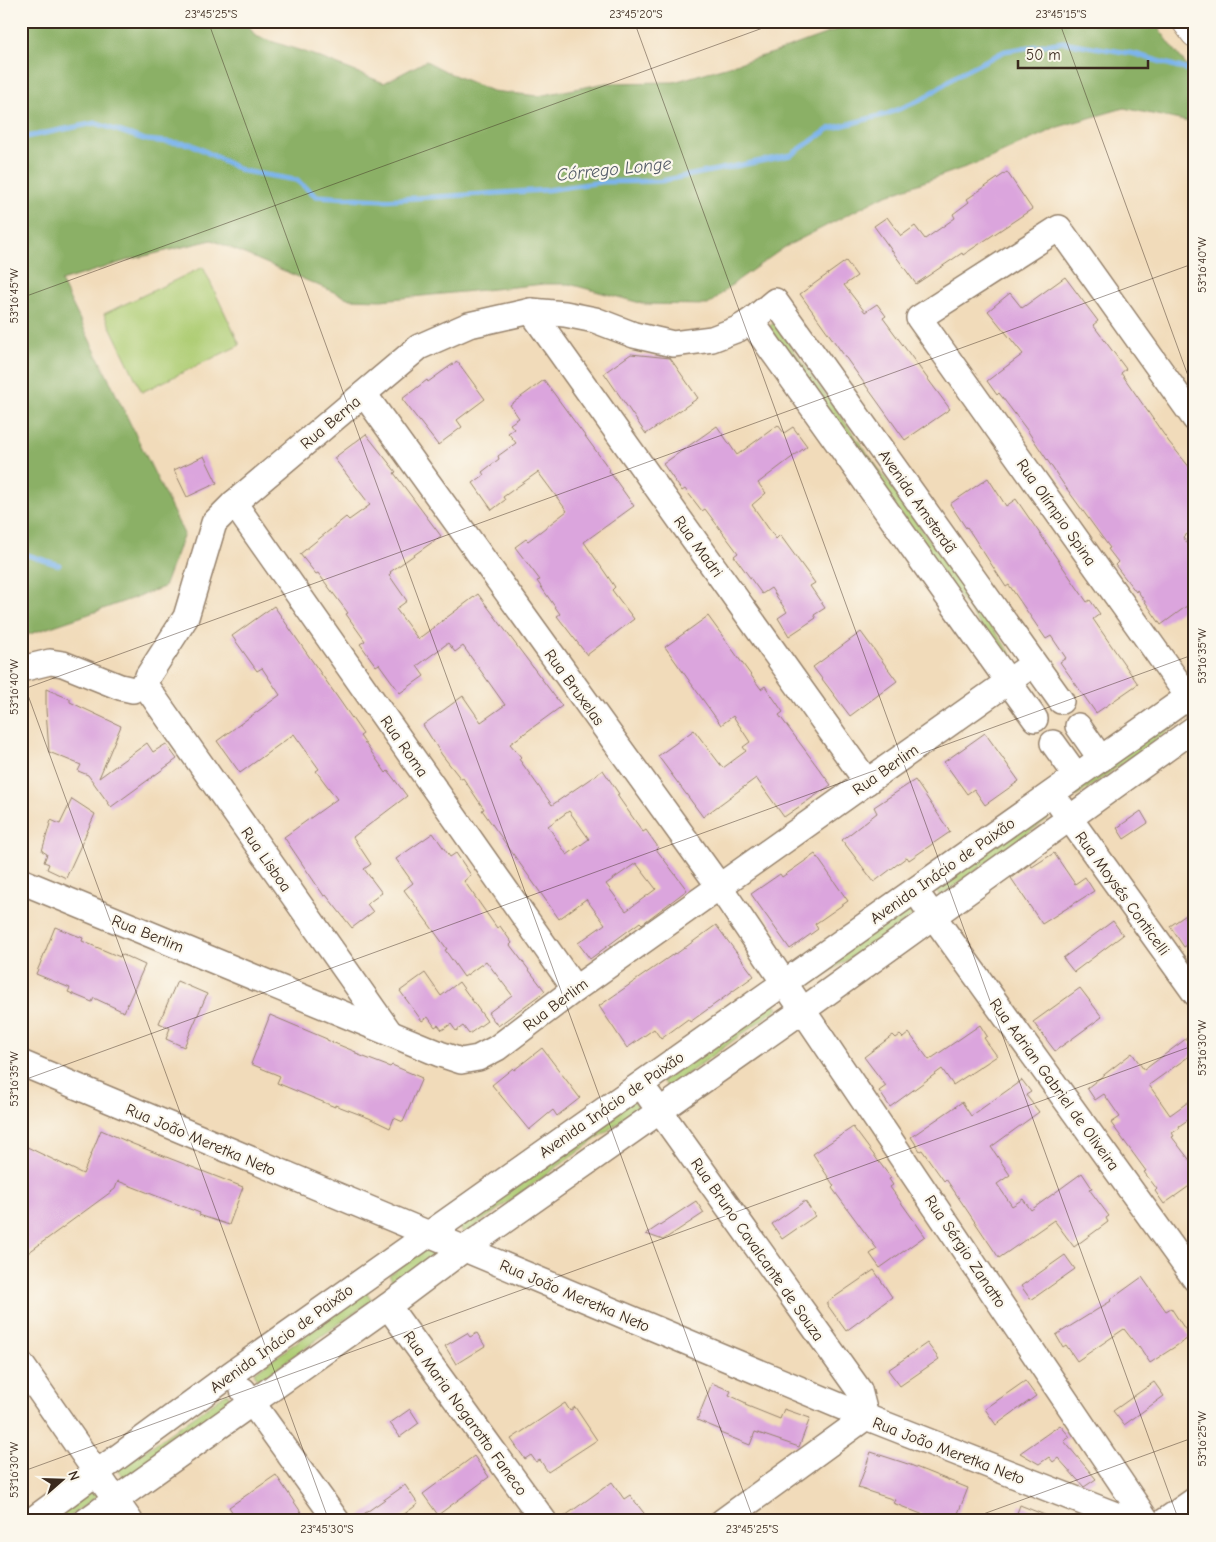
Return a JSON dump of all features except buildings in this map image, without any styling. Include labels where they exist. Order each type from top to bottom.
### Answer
[{"type":"main road","points":[[1186,21],[1195,33]]},
{"type":"street","name":"Rua Olímpio Spina","points":[[1192,698],[919,318],[1059,228],[1195,419]]},
{"type":"street","name":"Rua Berna","points":[[145,685],[148,676],[186,617],[214,523],[234,503],[419,347],[469,325],[531,311],[565,314],[595,320],[634,335],[673,344],[712,339],[751,322],[775,301]]},
{"type":"street","name":"Avenida Amsterdã","points":[[775,301],[1061,701]]},
{"type":"street","name":"Rua Madri","points":[[531,311],[867,782]]},
{"type":"street","name":"Avenida Amsterdã","points":[[751,322],[1034,719]]},
{"type":"street","name":"Rua Bruxelas","points":[[364,394],[719,886],[785,981]]},
{"type":"street","name":"Rua Roma","points":[[234,503],[575,989]]},
{"type":"street","points":[[21,669],[50,662],[63,664],[133,690],[145,685]]},
{"type":"street","name":"Rua Berlim","points":[[21,881],[440,1054],[461,1061],[478,1058],[497,1048],[575,989],[1033,664]]},
{"type":"street","name":"Rua Lisboa","points":[[145,685],[390,1033]]},
{"type":"street","name":"Avenida Inácio de Paixão","points":[[31,1521],[231,1374],[428,1234],[1076,775],[1192,698]]},
{"type":"street","points":[[1078,726],[1100,759]]},
{"type":"street","name":"Avenida Inácio de Paixão","points":[[86,1521],[1195,728]]},
{"type":"street","points":[[1053,743],[1076,775]]},
{"type":"street","name":"Rua Moysés Conticelli","points":[[1051,793],[1195,993]]},
{"type":"street","name":"Rua Adrian Gabriel de Oliveira","points":[[914,890],[1195,1279]]},
{"type":"street","name":"Rua Sérgio Zanatto","points":[[785,981],[802,1010],[1148,1521]]},
{"type":"street","name":"Rua João Meretka Neto","points":[[21,1063],[866,1418],[1131,1521]]},
{"type":"street","name":"Rua Bruno Cavalcante de Souza","points":[[641,1084],[859,1390],[866,1418]]},
{"type":"street","name":"Rua Maria Nogarotto Faneco","points":[[388,1306],[544,1521]]},
{"type":"street","points":[[21,1364],[130,1521]]},
{"type":"street","points":[[231,1374],[337,1521]]},
{"type":"street","points":[[723,1521],[866,1418]]},
{"type":"street","points":[[1165,1521],[1195,1500]]},
{"type":"green space","points":[[21,21],[246,21],[255,36],[308,53],[384,83],[426,61],[492,91],[538,96],[606,83],[674,82],[773,53],[861,21],[1153,21],[1195,77],[1195,120],[1189,122],[1124,108],[1058,127],[988,159],[884,196],[785,247],[738,280],[708,305],[644,304],[569,284],[544,284],[381,300],[350,299],[212,240],[132,259],[61,281],[184,534],[164,587],[21,637]]},
{"type":"green space","points":[[203,267],[240,345],[142,392],[104,314]]},
{"type":"green space","points":[[774,323],[1017,662],[1010,667],[767,328]]},
{"type":"green space","points":[[1177,714],[1182,721],[1077,796],[1074,796],[1072,793]]},
{"type":"green space","points":[[1043,810],[1049,818],[940,896],[934,888]]},
{"type":"green space","points":[[910,904],[917,913],[805,988],[799,981]]},
{"type":"green space","points":[[773,1001],[778,1008],[668,1088],[662,1081]]},
{"type":"green space","points":[[633,1100],[639,1108],[464,1234],[459,1226]]},
{"type":"green space","points":[[432,1245],[437,1252],[394,1283],[389,1275]]},
{"type":"green space","points":[[366,1292],[372,1300],[259,1381],[254,1373]]},
{"type":"green space","points":[[227,1393],[233,1403],[124,1479],[118,1470]]},
{"type":"green space","points":[[93,1487],[99,1495],[64,1521],[46,1521]]},
{"type":"waterway","name":"Córrego Longe","points":[[21,138],[95,123],[146,140],[191,144],[243,171],[296,180],[316,196],[382,200],[547,190],[602,182],[661,181],[791,155],[829,129],[887,114],[921,100],[959,74],[1005,51],[1063,42],[1135,54],[1195,72]]},
{"type":"waterway","points":[[21,553],[59,565]]}]
